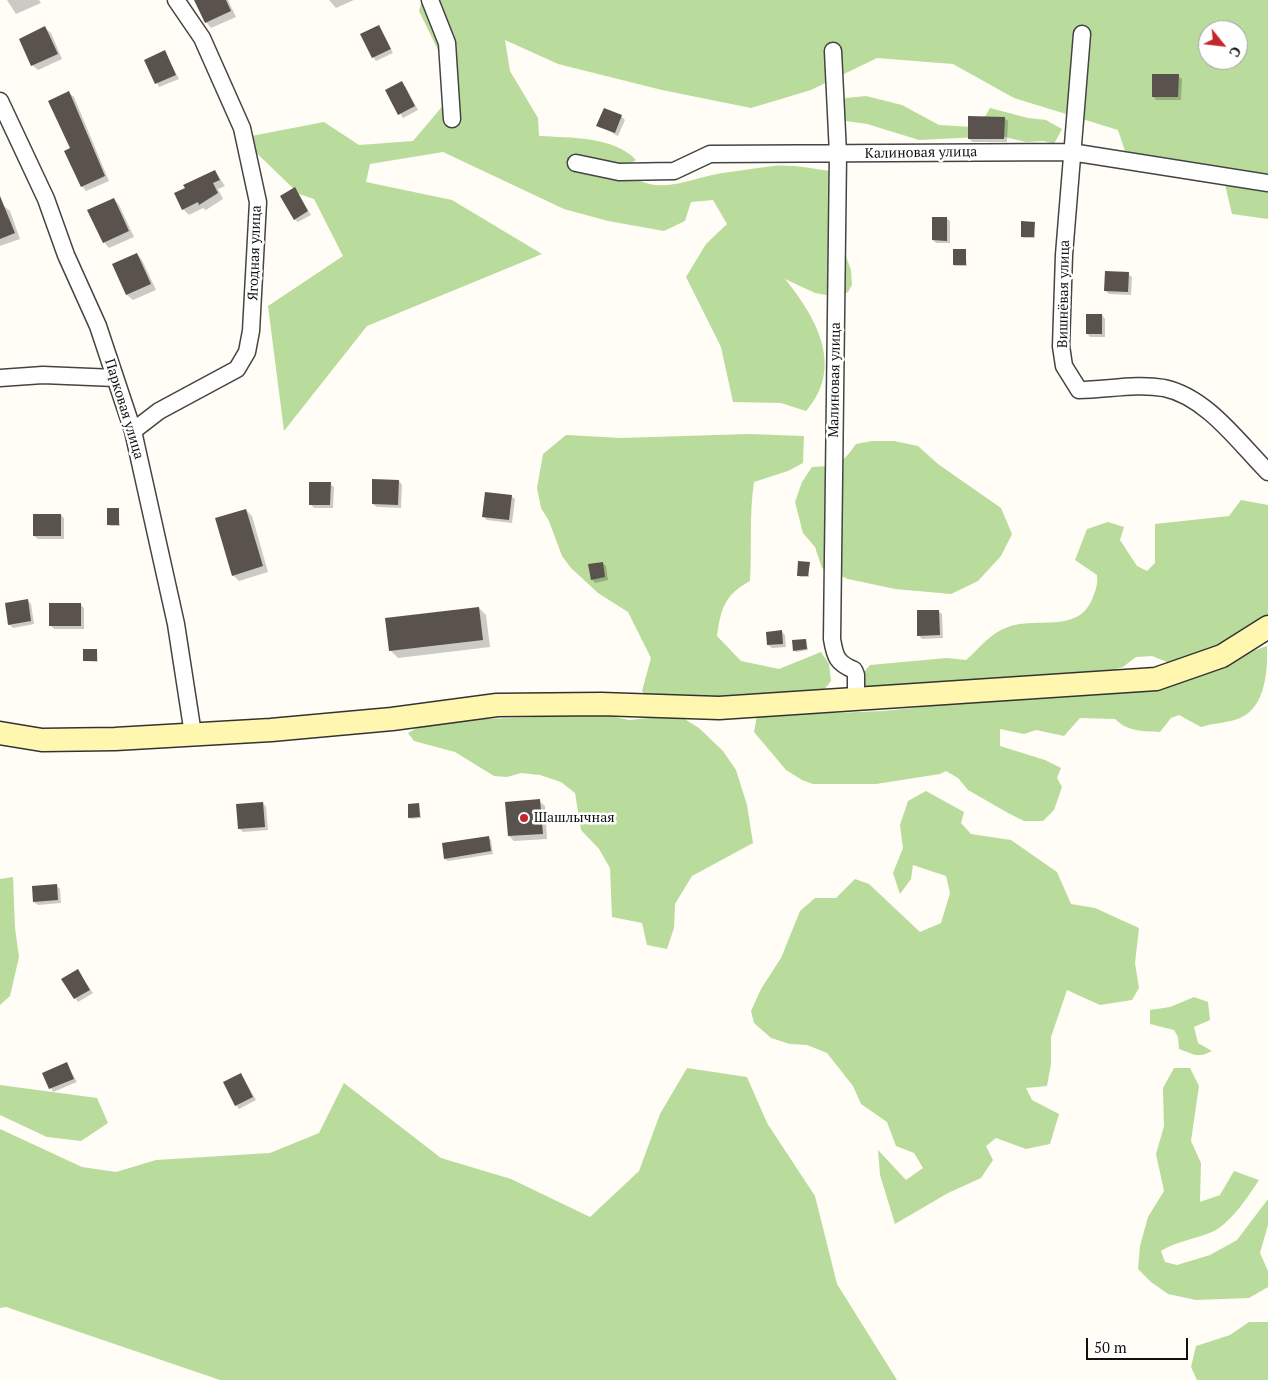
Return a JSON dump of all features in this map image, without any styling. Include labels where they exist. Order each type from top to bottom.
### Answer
[{"type":"main road","points":[[0,733],[51,740],[115,739],[392,720],[496,705],[601,704],[719,708],[1156,678],[1222,656],[1268,627]]},
{"type":"street","name":"Ягодная улица","points":[[133,431],[158,411],[237,368],[247,352],[251,331],[258,202],[242,128],[202,38],[176,0]]},
{"type":"street","points":[[430,0],[447,43],[452,119]]},
{"type":"street","name":"Вишнёвая улица","points":[[1082,34],[1064,255],[1061,346],[1064,366],[1079,390],[1129,387],[1164,388],[1188,398],[1206,410],[1268,472]]},
{"type":"street","name":"Малиновая улица","points":[[833,51],[838,154],[832,639],[834,656],[845,666],[854,670],[856,675],[856,698]]},
{"type":"street","name":"Парковая улица","points":[[0,101],[46,199],[66,255],[98,326],[133,431],[174,614],[193,734]]},
{"type":"street","name":"Калиновая улица","points":[[576,163],[619,172],[674,171],[710,154],[1071,152],[1268,183]]},
{"type":"street","points":[[0,378],[43,375],[115,378]]},
{"type":"green space","points":[[422,0],[1268,0],[1268,219],[1232,214],[1222,172],[1128,160],[1118,130],[1014,98],[953,64],[877,58],[811,90],[751,108],[662,90],[558,64],[505,40],[510,71],[538,118],[539,136],[578,138],[616,146],[636,160],[622,169],[644,182],[655,185],[676,184],[720,174],[773,166],[795,166],[831,171],[841,243],[851,270],[852,285],[848,292],[838,297],[815,293],[785,279],[807,309],[822,343],[825,360],[824,377],[818,394],[806,411],[781,403],[733,402],[721,347],[686,277],[706,244],[727,224],[713,200],[691,202],[685,221],[664,231],[608,221],[564,209],[443,152],[370,164],[366,182],[452,200],[542,254],[367,326],[284,431],[268,306],[343,256],[314,199],[299,194],[241,138],[324,122],[359,145],[413,141],[457,89],[419,11]]},
{"type":"green space","points":[[866,96],[902,105],[939,125],[973,127],[986,115],[990,108],[1028,118],[1046,120],[1062,129],[1054,144],[1044,141],[1026,142],[1000,136],[919,140],[867,124],[846,121],[834,111],[846,98]]},
{"type":"green space","points":[[748,434],[804,436],[803,463],[788,471],[754,482],[750,581],[729,597],[722,610],[717,636],[741,661],[779,669],[821,652],[829,664],[831,681],[820,695],[649,699],[642,691],[651,658],[628,612],[598,593],[571,568],[562,556],[549,521],[541,508],[537,488],[543,454],[566,435],[621,438]]},
{"type":"green space","points":[[872,441],[894,441],[918,446],[938,464],[1001,508],[1012,534],[1001,556],[978,581],[951,594],[895,589],[848,579],[822,568],[815,547],[803,533],[795,502],[802,482],[812,467],[838,463],[847,456],[856,444]]},
{"type":"green space","points":[[1241,500],[1268,505],[1268,623],[1183,663],[1167,662],[1152,656],[1136,657],[1123,667],[1102,673],[863,690],[855,682],[870,665],[947,658],[966,660],[990,637],[1008,627],[1019,624],[1056,622],[1078,616],[1087,609],[1097,584],[1097,575],[1075,560],[1087,529],[1108,522],[1124,527],[1120,540],[1137,566],[1147,571],[1155,563],[1155,524],[1229,516]]},
{"type":"green space","points":[[1267,646],[1267,666],[1260,697],[1248,713],[1235,720],[1201,727],[1179,715],[1171,718],[1160,732],[1130,729],[1115,719],[1080,718],[1064,736],[1036,730],[1024,734],[1000,729],[1000,746],[1045,760],[1061,768],[1057,778],[1062,787],[1054,810],[1043,821],[1024,821],[1008,813],[968,790],[958,778],[946,771],[940,774],[876,784],[813,784],[802,780],[786,770],[754,732],[757,716],[884,711],[1182,679],[1235,662],[1253,651]]},
{"type":"green space","points":[[591,712],[629,720],[678,715],[699,728],[723,751],[736,770],[747,805],[753,843],[692,876],[675,904],[674,928],[667,949],[647,945],[642,923],[612,917],[610,868],[599,849],[581,830],[575,793],[561,782],[540,775],[521,773],[507,777],[494,776],[455,752],[414,741],[408,733],[417,728],[456,720],[569,716]]},
{"type":"green space","points":[[926,791],[964,812],[961,823],[971,834],[1011,840],[1057,872],[1071,904],[1095,908],[1139,928],[1135,963],[1139,988],[1132,1000],[1100,1005],[1067,990],[1051,1037],[1051,1064],[1047,1086],[1026,1088],[1032,1100],[1059,1114],[1050,1144],[1026,1149],[996,1138],[986,1146],[993,1160],[981,1178],[948,1193],[895,1224],[880,1175],[878,1150],[906,1180],[923,1168],[914,1153],[896,1146],[887,1122],[861,1104],[853,1086],[827,1053],[807,1045],[790,1044],[771,1038],[754,1023],[751,1011],[761,989],[781,958],[800,911],[815,898],[836,898],[855,879],[869,884],[920,932],[941,923],[950,893],[946,876],[913,865],[911,879],[900,894],[893,873],[903,848],[900,825],[908,801]]},
{"type":"green space","points":[[13,877],[15,928],[19,957],[10,996],[0,1005],[0,879]]},
{"type":"green space","points":[[1194,997],[1208,1002],[1210,1020],[1194,1027],[1198,1043],[1212,1051],[1203,1055],[1195,1055],[1179,1049],[1178,1037],[1174,1030],[1150,1024],[1150,1010],[1170,1007]]},
{"type":"green space","points":[[687,1068],[747,1077],[767,1123],[815,1196],[837,1284],[897,1380],[220,1380],[6,1307],[0,1308],[0,1129],[82,1167],[116,1172],[156,1160],[270,1153],[319,1133],[344,1083],[441,1158],[511,1179],[590,1217],[639,1171],[660,1114]]},
{"type":"green space","points":[[1174,1068],[1190,1068],[1199,1086],[1191,1141],[1201,1163],[1200,1202],[1220,1195],[1234,1171],[1259,1180],[1226,1223],[1212,1232],[1161,1251],[1165,1262],[1177,1265],[1210,1255],[1237,1240],[1268,1199],[1268,1225],[1260,1253],[1268,1271],[1268,1287],[1249,1298],[1196,1300],[1168,1294],[1151,1282],[1138,1269],[1140,1246],[1148,1217],[1164,1191],[1156,1154],[1164,1126],[1163,1088]]},
{"type":"green space","points":[[0,1085],[97,1098],[108,1123],[81,1141],[47,1137],[0,1115]]},
{"type":"green space","points":[[1249,1322],[1268,1322],[1268,1380],[1197,1380],[1191,1367],[1196,1346],[1230,1335]]},
{"type":"building","points":[[194,0],[226,0],[231,11],[205,23]]},
{"type":"building","points":[[379,25],[391,49],[372,58],[360,34]]},
{"type":"building","points":[[45,26],[58,54],[31,66],[19,39]]},
{"type":"building","points":[[165,50],[176,75],[155,84],[144,60]]},
{"type":"building","points":[[1152,74],[1179,74],[1178,97],[1152,97]]},
{"type":"building","points":[[402,81],[415,106],[398,115],[385,90]]},
{"type":"building","points":[[69,91],[105,176],[81,187],[64,151],[70,148],[48,101]]},
{"type":"building","points":[[604,108],[622,115],[615,133],[596,126]]},
{"type":"building","points":[[968,116],[1005,117],[1004,139],[968,139]]},
{"type":"building","points":[[215,170],[220,180],[213,183],[218,193],[199,205],[198,202],[182,210],[174,193],[185,188],[183,185]]},
{"type":"building","points":[[295,187],[308,211],[294,220],[280,196]]},
{"type":"building","points":[[0,196],[15,233],[0,239]]},
{"type":"building","points":[[114,198],[129,231],[103,243],[87,210]]},
{"type":"building","points":[[932,217],[947,217],[947,241],[932,240]]},
{"type":"building","points":[[1021,221],[1035,222],[1034,237],[1021,237]]},
{"type":"building","points":[[953,249],[966,249],[966,265],[953,265]]},
{"type":"building","points":[[137,253],[151,284],[126,295],[112,264]]},
{"type":"building","points":[[1105,271],[1129,272],[1128,292],[1104,291]]},
{"type":"building","points":[[1086,314],[1102,314],[1102,334],[1086,334]]},
{"type":"building","points":[[372,479],[399,480],[398,505],[372,504]]},
{"type":"building","points":[[309,482],[331,482],[330,505],[309,505]]},
{"type":"building","points":[[485,492],[512,495],[509,520],[482,517]]},
{"type":"building","points":[[107,508],[119,508],[119,525],[107,525]]},
{"type":"building","points":[[246,509],[263,566],[232,576],[215,518]]},
{"type":"building","points":[[33,514],[61,514],[61,536],[33,536]]},
{"type":"building","points":[[798,561],[810,562],[808,576],[797,576]]},
{"type":"building","points":[[603,562],[605,577],[591,580],[588,564]]},
{"type":"building","points":[[28,599],[31,621],[8,625],[5,603]]},
{"type":"building","points":[[49,603],[81,603],[81,626],[49,626]]},
{"type":"building","points":[[479,607],[483,640],[389,651],[385,618]]},
{"type":"building","points":[[917,610],[939,610],[940,635],[917,636]]},
{"type":"building","points":[[782,630],[783,644],[767,645],[766,632]]},
{"type":"building","points":[[806,639],[807,649],[793,651],[792,640]]},
{"type":"building","points":[[83,649],[97,649],[97,661],[83,661]]},
{"type":"building","name":"Шашлычная","points":[[540,799],[543,834],[508,836],[505,802]]},
{"type":"building","points":[[263,802],[265,827],[238,829],[236,804]]},
{"type":"building","points":[[419,803],[420,817],[408,818],[408,804]]},
{"type":"building","points":[[489,836],[491,851],[444,859],[442,843]]},
{"type":"building","points":[[57,884],[58,900],[33,902],[32,886]]},
{"type":"building","points":[[78,969],[90,990],[74,999],[61,979]]},
{"type":"building","points":[[67,1062],[74,1079],[49,1089],[42,1073]]},
{"type":"building","points":[[241,1073],[253,1097],[235,1106],[223,1082]]},
{"type":"place","name":"Шашлычная","points":[[524,818]]}]
